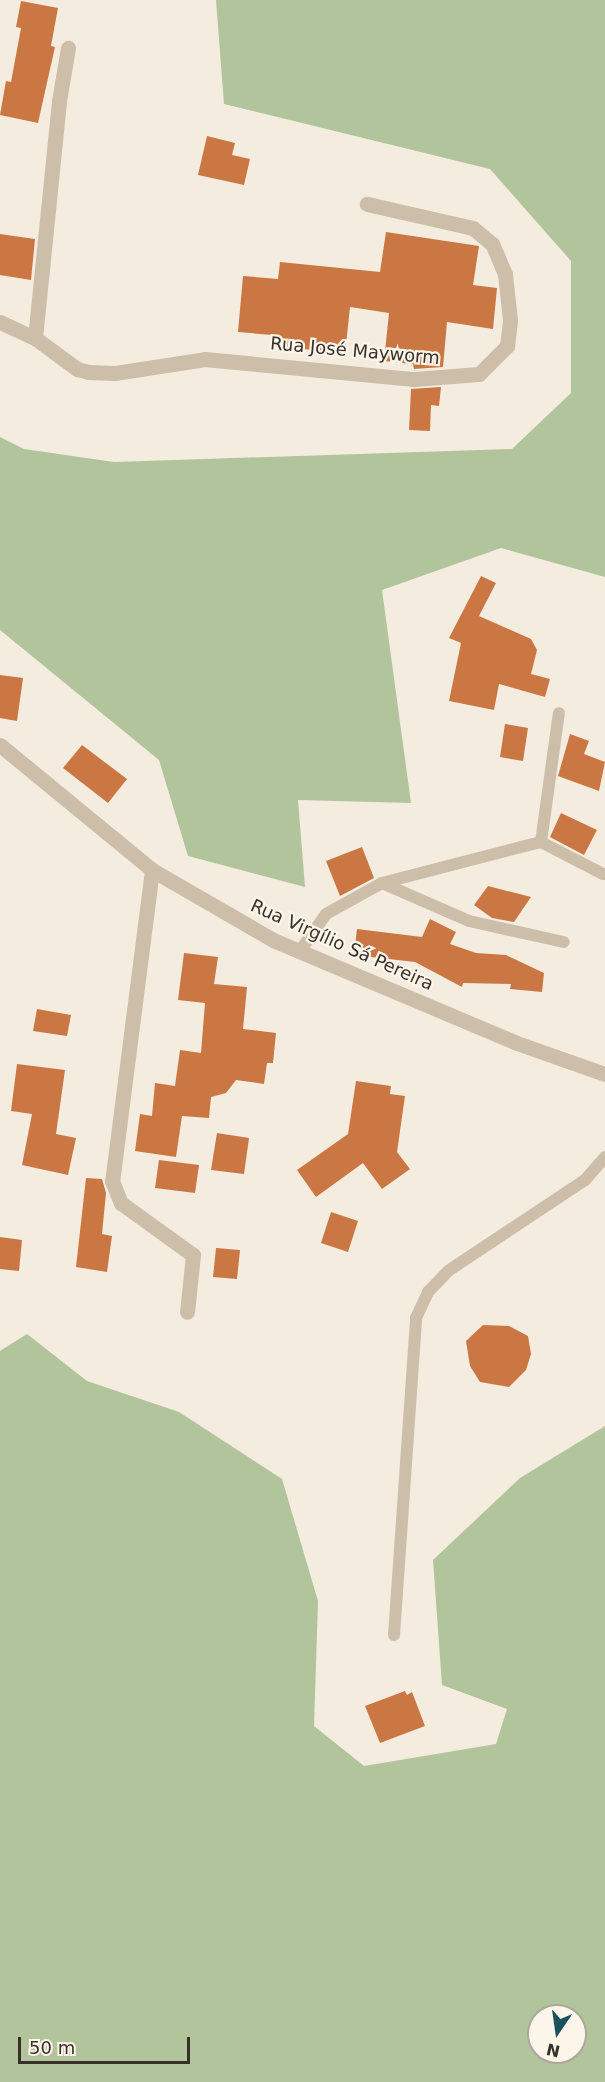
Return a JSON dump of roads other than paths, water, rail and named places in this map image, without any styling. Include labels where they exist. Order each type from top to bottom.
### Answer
[{"type":"street","points":[[35,338],[59,101],[69,48]]},
{"type":"street","name":"Rua José Mayworm","points":[[0,322],[35,338],[77,369],[100,374],[205,359],[414,379],[478,374],[507,346],[510,320],[505,274],[492,244],[473,228],[367,204]]},
{"type":"street","name":"Rua Virgílio Sá Pereira","points":[[0,745],[152,870],[273,940],[514,1042],[605,1074]]},
{"type":"street","points":[[152,870],[112,1181],[121,1203],[193,1255],[188,1312]]},
{"type":"lane","points":[[541,842],[559,713]]},
{"type":"lane","points":[[300,951],[326,914],[382,883],[541,842],[603,874]]},
{"type":"lane","points":[[382,883],[469,921],[564,942]]},
{"type":"lane","points":[[394,1635],[416,1318],[428,1292],[448,1270],[585,1180],[605,1157]]}]
